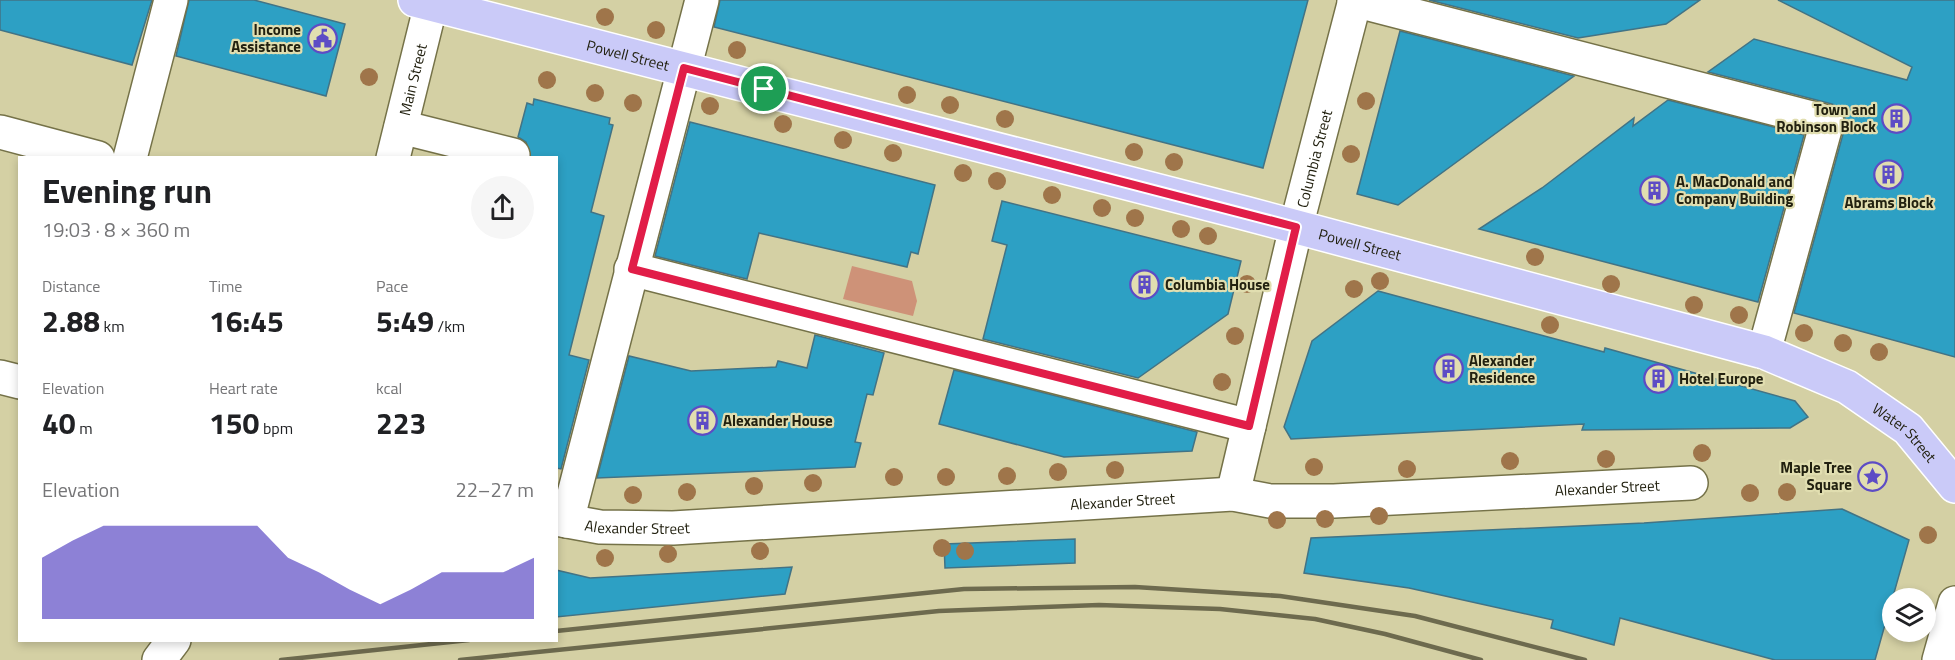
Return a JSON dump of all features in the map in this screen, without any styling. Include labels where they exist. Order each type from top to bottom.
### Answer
[{"type":"main road","name":"Powell Street","points":[[426,2],[1296,227],[1764,352],[1822,374],[1847,387]]},
{"type":"main road","name":"Water Street","points":[[1847,387],[1908,429],[1955,486]]},
{"type":"street","points":[[131,156],[171,0]]},
{"type":"street","points":[[562,520],[632,269],[702,0]]},
{"type":"street","points":[[1355,0],[1827,122],[1764,352]]},
{"type":"street","name":"Columbia Street","points":[[1233,494],[1296,227],[1355,0]]},
{"type":"street","name":"Main Street","points":[[397,142],[426,2]]},
{"type":"street","points":[[0,132],[90,156]]},
{"type":"street","points":[[397,142],[513,155]]},
{"type":"street","points":[[632,269],[1249,426]]},
{"type":"street","points":[[0,377],[18,382]]},
{"type":"street","name":"Alexander Street","points":[[562,520],[634,529],[674,528],[1233,494],[1270,501],[1334,501],[1691,483]]},
{"type":"street","points":[[1939,660],[1955,603]]},
{"type":"street","points":[[159,660],[172,642]]},
{"type":"shaded area","points":[[852,266],[912,281],[917,301],[913,316],[843,299]]},
{"type":"building","points":[[0,0],[152,0],[132,65],[0,30]]},
{"type":"building","points":[[189,0],[254,0],[345,24],[326,96],[176,56]]},
{"type":"building","points":[[720,0],[1308,0],[1263,168],[714,27]]},
{"type":"building","points":[[1429,0],[1700,0],[1666,24],[1578,38]]},
{"type":"building","points":[[1778,0],[1955,0],[1955,357],[1794,313],[1845,127],[1845,117],[1840,108],[1832,104],[1708,72],[1754,39],[1907,80],[1912,67]]},
{"type":"building","points":[[1400,31],[1574,76],[1398,205],[1357,194]]},
{"type":"building","points":[[534,99],[610,118],[609,124],[613,125],[591,212],[604,216],[569,355],[589,360],[561,469],[558,468],[558,156],[530,156],[526,142],[518,137],[527,103],[533,105]]},
{"type":"building","points":[[1668,100],[1804,135],[1758,302],[1479,229],[1542,188],[1634,118],[1633,126]]},
{"type":"building","points":[[690,122],[935,185],[918,254],[911,252],[907,267],[759,233],[747,279],[655,256]]},
{"type":"building","name":"Columbia House","points":[[1002,201],[1241,261],[1228,314],[1138,378],[983,339],[1007,245],[992,241]]},
{"type":"building","points":[[1378,291],[1604,352],[1605,348],[1795,401],[1808,417],[1790,428],[1582,430],[1584,424],[1291,439],[1284,427],[1312,341]]},
{"type":"building","name":"Alexander House","points":[[815,335],[884,353],[873,395],[867,394],[855,442],[861,443],[855,467],[597,478],[629,356],[691,371],[776,367],[778,361],[807,368]]},
{"type":"building","points":[[954,370],[1197,432],[1192,451],[1064,457],[939,424]]},
{"type":"building","points":[[1842,509],[1909,540],[1895,588],[1882,588],[1882,635],[1875,660],[1775,660],[1620,618],[1614,645],[1551,628],[1553,620],[1409,588],[1304,573],[1311,538],[1644,523]]},
{"type":"building","points":[[1075,539],[1075,563],[945,568],[944,544]]},
{"type":"building","points":[[792,567],[785,594],[558,617],[558,570],[590,578]]},
{"type":"railway","points":[[558,631],[964,589],[1135,587],[1280,596],[1415,616],[1585,660]]},
{"type":"railway","points":[[460,660],[939,611],[1099,605],[1220,609],[1315,619],[1385,634],[1481,660]]},
{"type":"railway","points":[[281,660],[450,642]]},
{"type":"place","name":"Income Assistance","points":[[322,38]]},
{"type":"place","name":"Town and Robinson Block","points":[[1897,118]]},
{"type":"place","name":"Abrams Block","points":[[1889,175]]},
{"type":"place","name":"A. MacDonald and Company Building","points":[[1655,190]]},
{"type":"place","name":"Columbia House","points":[[1144,284]]},
{"type":"place","name":"Alexander Residence","points":[[1448,369]]},
{"type":"place","name":"Hotel Europe","points":[[1658,378]]},
{"type":"place","name":"Alexander House","points":[[702,420]]},
{"type":"place","name":"Maple Tree Square","points":[[1873,476]]},
{"type":"route","points":[[684,68],[764,89],[1296,227],[1249,426],[632,269],[684,68]]}]
